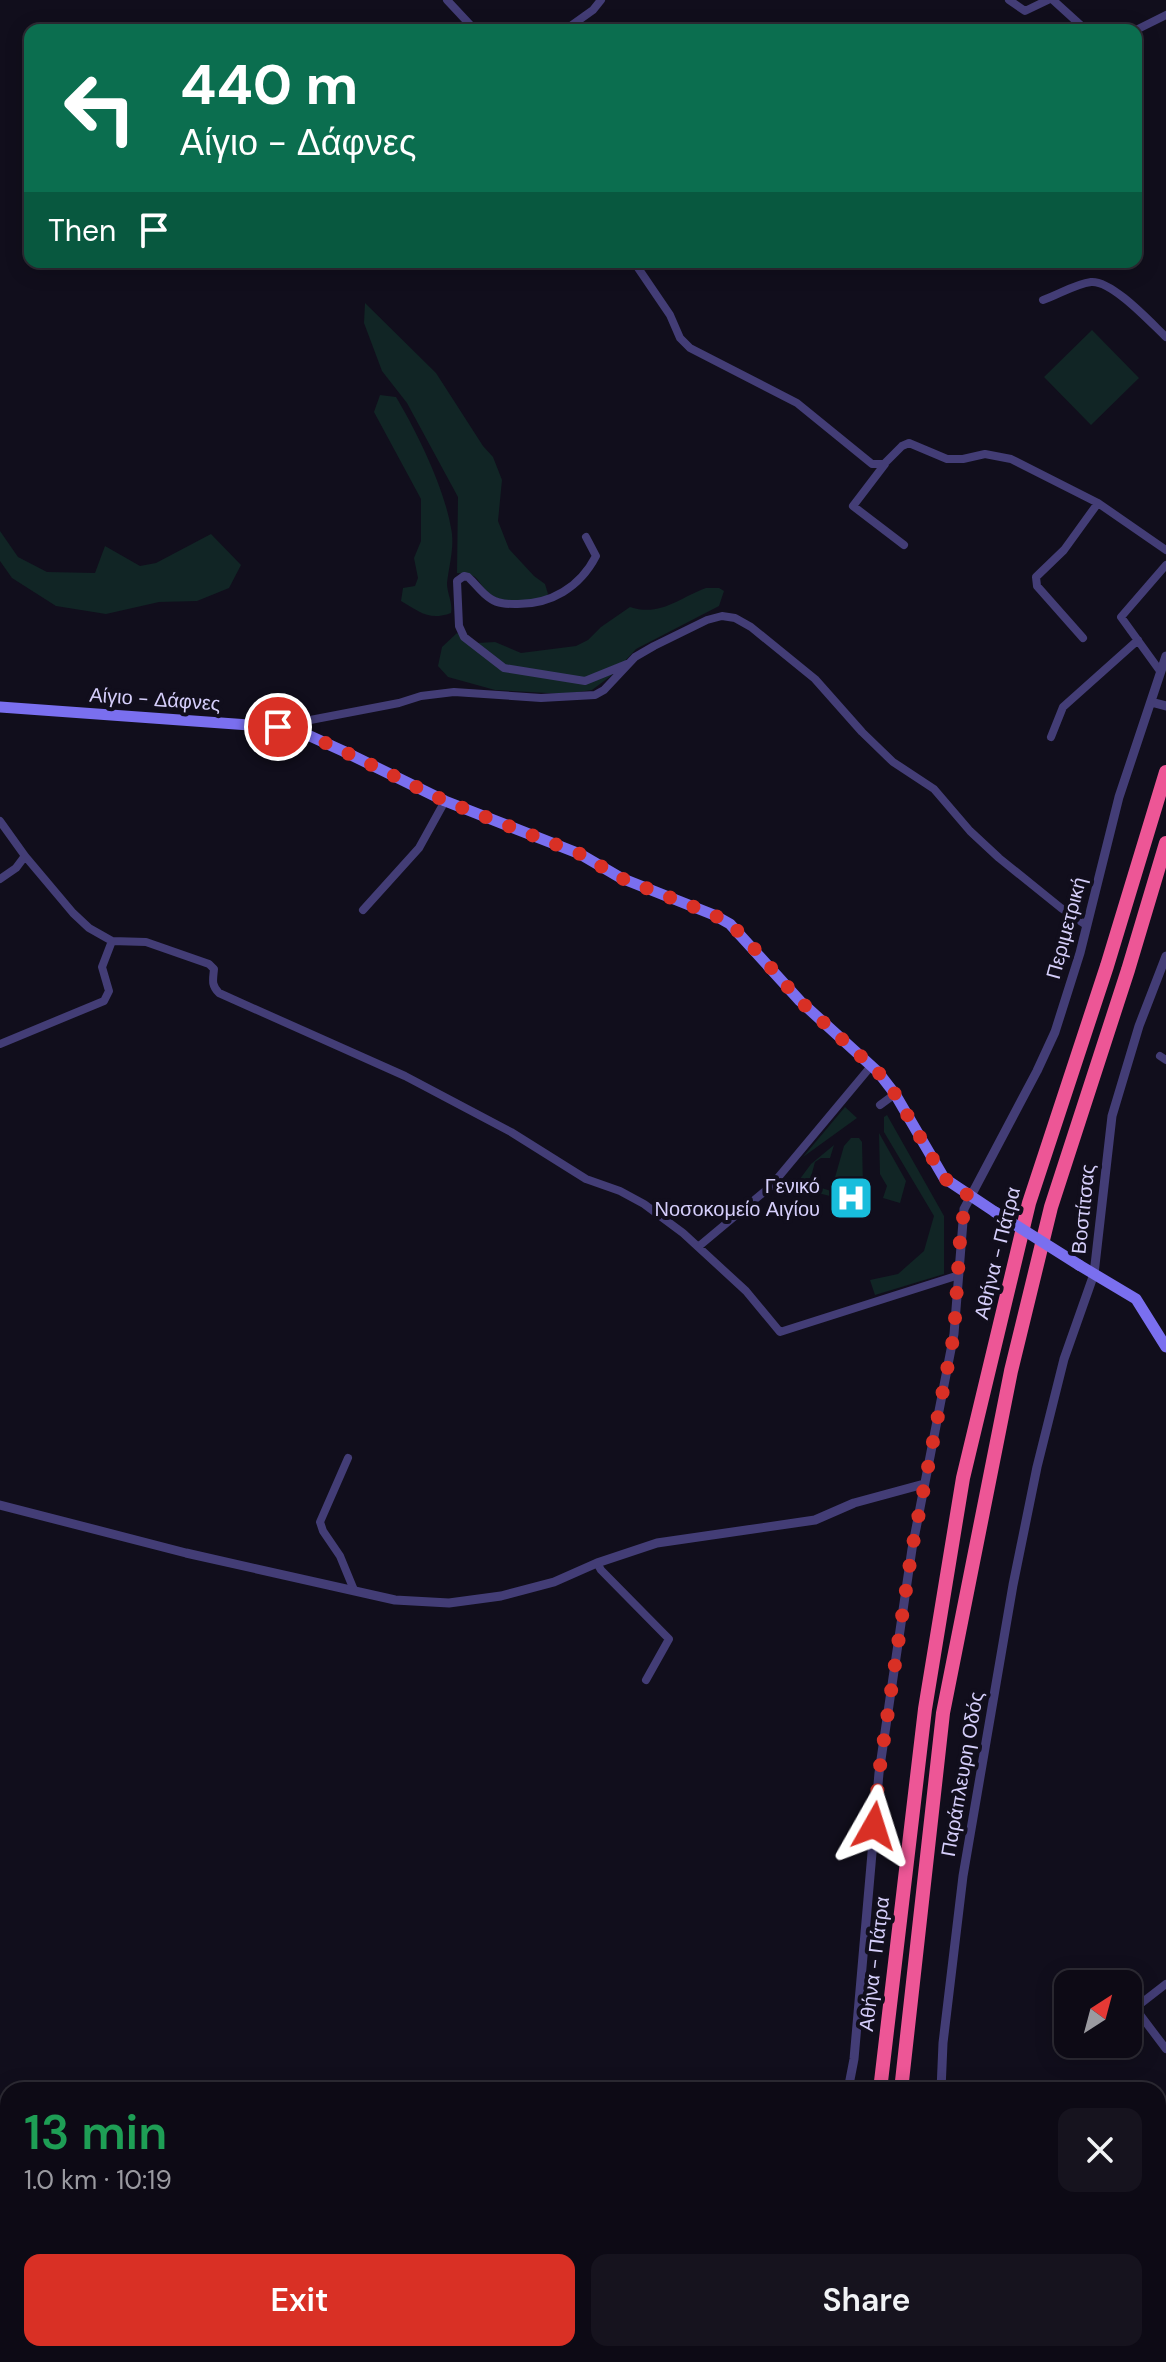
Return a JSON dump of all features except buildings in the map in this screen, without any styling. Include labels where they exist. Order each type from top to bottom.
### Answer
[{"type":"highway","name":"Αθήνα - Πάτρα","points":[[881,2082],[925,1709],[963,1478],[1029,1203],[1107,966],[1166,772]]},
{"type":"highway","name":"Αθήνα - Πάτρα","points":[[902,2082],[943,1713],[1011,1371],[1051,1207],[1166,843]]},
{"type":"main road","name":"Αίγιο - Δάφνες","points":[[0,707],[278,727],[310,736],[445,801],[580,854],[621,878],[721,918],[745,938],[800,1001],[872,1065],[895,1094],[944,1178],[1136,1299],[1166,1347]]},
{"type":"street","points":[[447,0],[469,24]]},
{"type":"street","points":[[573,24],[601,0]]},
{"type":"street","points":[[1009,0],[1025,11],[1050,0],[1079,24]]},
{"type":"street","points":[[1142,27],[1166,15]]},
{"type":"street","points":[[638,268],[670,315],[680,338],[690,348],[797,403],[872,464],[878,466],[886,463]]},
{"type":"street","points":[[1043,300],[1085,284],[1097,283],[1122,298],[1166,337]]},
{"type":"street","points":[[904,545],[853,506],[900,447],[909,443],[952,459],[981,454],[1001,456],[1098,503],[1166,550]]},
{"type":"street","points":[[1083,638],[1037,586],[1036,577],[1064,550],[1098,503]]},
{"type":"street","points":[[586,537],[596,556],[587,573],[567,590],[545,602],[529,605],[492,600],[464,576],[457,581],[459,626],[464,637],[504,668],[585,681],[628,664]]},
{"type":"street","points":[[1160,671],[1121,617],[1166,565]]},
{"type":"street","points":[[278,727],[421,696],[454,692],[541,698],[595,695],[604,690],[628,664],[654,646],[707,620],[722,616],[735,618],[751,627],[815,679],[872,742],[893,762],[934,789],[970,831],[999,858],[1086,925]]},
{"type":"street","points":[[1051,737],[1063,707],[1138,640]]},
{"type":"street","name":"Περιμετρική","points":[[850,2082],[879,1773],[924,1484],[951,1354],[961,1225],[969,1196],[1019,1107],[1055,1032],[1119,797],[1166,656]]},
{"type":"street","points":[[1151,702],[1166,706]]},
{"type":"street","points":[[363,910],[419,848],[445,801]]},
{"type":"street","points":[[0,821],[75,916],[112,941],[146,942],[209,964],[214,969],[214,988],[219,993],[405,1076],[511,1132],[586,1179],[620,1191],[644,1204],[746,1291],[780,1332],[959,1275]]},
{"type":"street","points":[[0,879],[16,868],[25,856]]},
{"type":"street","points":[[0,1044],[104,1001],[109,991],[102,967],[112,941]]},
{"type":"street","name":"Βοστίτσας","points":[[1037,1467],[1068,1345],[1094,1274],[1112,1116],[1139,1026],[1166,956]]},
{"type":"street","points":[[698,1247],[771,1186],[872,1065]]},
{"type":"street","points":[[880,1105],[895,1094]]},
{"type":"street","points":[[348,1458],[320,1522],[340,1556],[354,1590]]},
{"type":"street","name":"Παράπλευρη Οδός","points":[[941,2082],[943,2043],[963,1876],[1013,1585],[1037,1467]]},
{"type":"street","points":[[0,1505],[186,1553],[395,1600],[449,1603],[473,1601],[554,1582],[597,1563],[657,1543],[815,1520],[854,1503],[924,1484]]},
{"type":"street","points":[[597,1563],[669,1639],[646,1680]]},
{"type":"street","points":[[1166,1984],[1135,2008],[1166,2049]]},
{"type":"green space","points":[[365,303],[436,373],[493,457],[502,480],[498,521],[509,549],[545,584],[548,594],[545,598],[518,601],[499,599],[487,592],[472,575],[457,573],[458,497],[407,403],[382,371],[364,323]]},
{"type":"green space","points":[[1092,330],[1139,378],[1091,425],[1044,377]]},
{"type":"green space","points":[[380,395],[396,397],[421,443],[442,495],[452,535],[447,583],[451,613],[431,616],[401,601],[403,588],[415,586],[418,578],[414,558],[421,541],[421,499],[374,412]]},
{"type":"green space","points":[[0,531],[18,557],[47,572],[95,573],[105,546],[140,566],[156,563],[211,534],[241,565],[229,588],[197,601],[159,602],[106,614],[56,606],[12,578],[0,561]]},
{"type":"green space","points":[[706,588],[724,591],[719,606],[636,649],[612,675],[592,690],[564,694],[495,690],[448,677],[438,666],[442,647],[457,633],[477,643],[495,642],[521,653],[576,646],[630,607],[660,608]]},
{"type":"green space","points":[[845,1107],[857,1118],[803,1157]]},
{"type":"green space","points":[[887,1115],[944,1216],[944,1274],[875,1295],[870,1280],[898,1274],[924,1251],[934,1216],[884,1132],[884,1117]]},
{"type":"green space","points":[[879,1133],[906,1181],[900,1203],[883,1198],[887,1186],[880,1174]]},
{"type":"green space","points":[[851,1138],[859,1138],[862,1142],[863,1186],[860,1196],[832,1188],[844,1146]]},
{"type":"green space","points":[[834,1145],[830,1158],[815,1162],[809,1184],[831,1191],[830,1196],[794,1187],[811,1164]]},
{"type":"place","name":"Γενικό Νοσοκομείο Αιγίου","points":[[851,1198]]},
{"type":"route","points":[[278,727],[310,736],[445,801],[580,854],[621,878],[730,924],[800,1001],[878,1072],[895,1094],[944,1178],[969,1196],[961,1225],[954,1334],[912,1549],[874,1826]]}]
